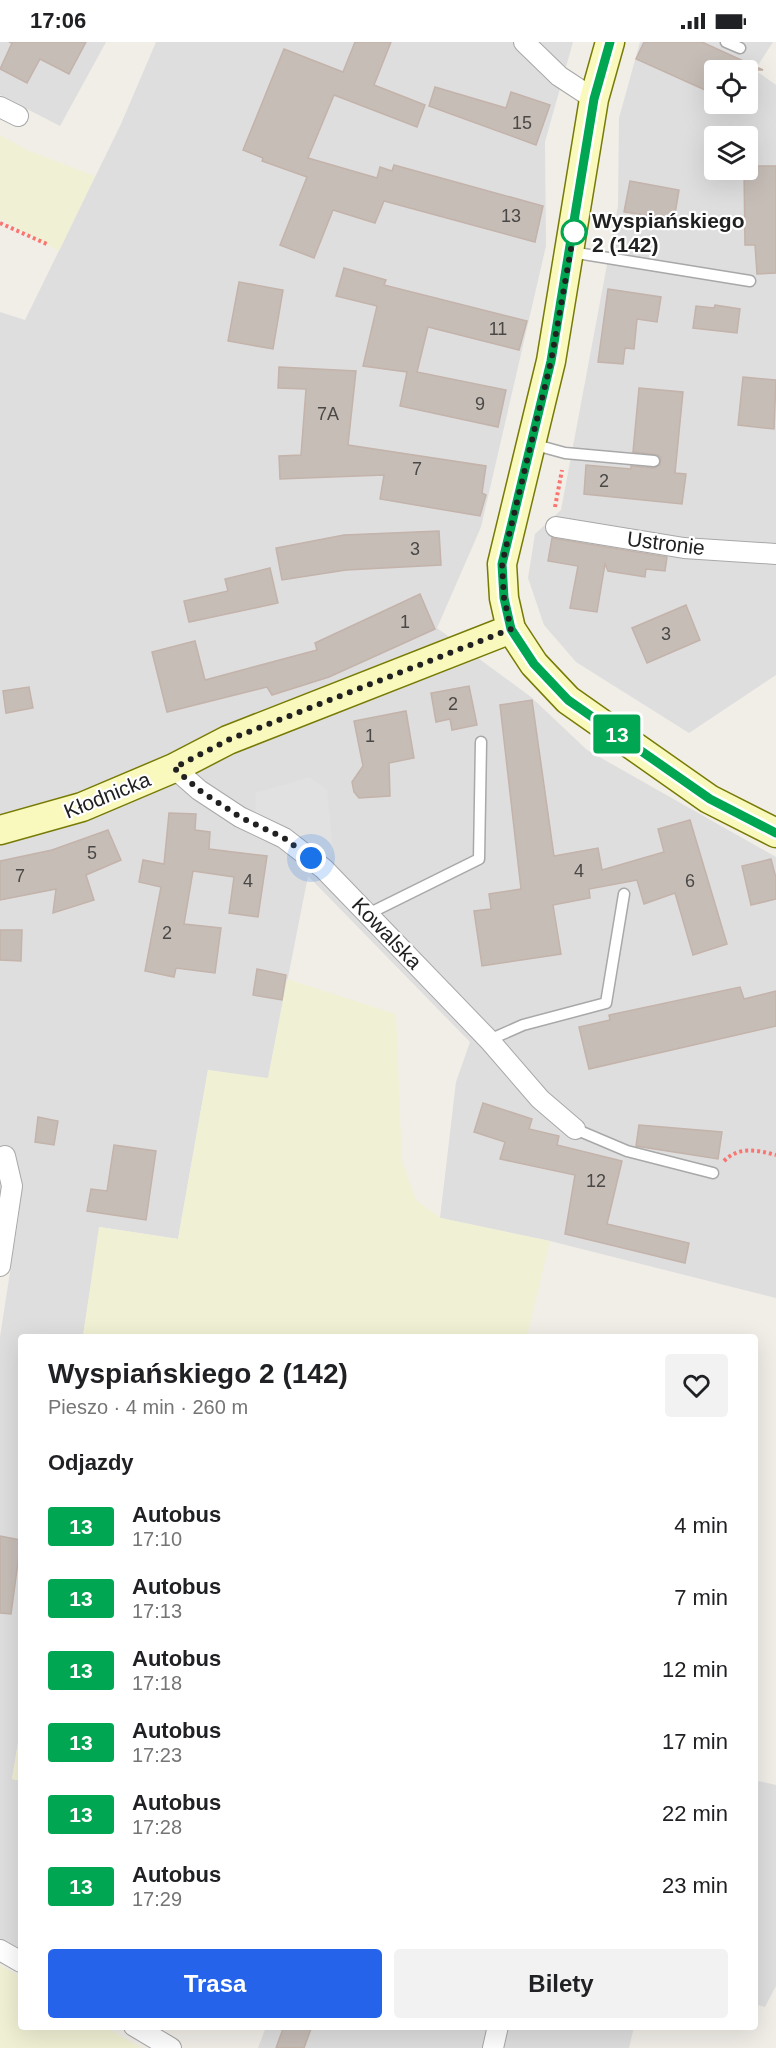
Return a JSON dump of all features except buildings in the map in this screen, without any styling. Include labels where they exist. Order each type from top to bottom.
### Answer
[{"type":"main road","points":[[610,42],[594,99],[554,349],[502,564],[504,598],[511,629],[534,664],[568,700],[710,799],[776,833]]},
{"type":"main road","name":"Kłodnicka","points":[[0,830],[82,807],[174,768],[228,740],[511,629]]},
{"type":"street","points":[[524,42],[559,76],[594,99]]},
{"type":"street","points":[[0,107],[18,116]]},
{"type":"street","name":"Ustronie","points":[[556,527],[684,548],[776,554]]},
{"type":"street","name":"Kowalska","points":[[174,768],[199,790],[240,817],[284,838],[324,868],[489,1041],[540,1099],[575,1129]]},
{"type":"street","points":[[0,1266],[12,1186],[2,1152]]},
{"type":"street","points":[[0,1950],[18,1960]]},
{"type":"street","points":[[141,2030],[171,2048]]},
{"type":"street","points":[[493,2048],[497,2030]]},
{"type":"lane","points":[[726,42],[740,48]]},
{"type":"lane","points":[[571,252],[750,281]]},
{"type":"lane","points":[[532,444],[564,453],[654,461]]},
{"type":"lane","points":[[368,914],[479,859],[481,741]]},
{"type":"lane","points":[[489,1041],[523,1025],[606,1003],[624,894]]},
{"type":"lane","points":[[575,1129],[627,1151],[713,1173]]},
{"type":"path","points":[[0,223],[49,245]]},
{"type":"path","points":[[556,527],[552,526],[564,453]]},
{"type":"path","points":[[713,1173],[728,1157],[751,1149],[776,1155]]},
{"type":"shaded area","points":[[0,42],[106,42],[60,126],[0,95]]},
{"type":"shaded area","points":[[156,42],[573,42],[545,142],[546,246],[481,527],[437,628],[531,697],[587,750],[776,857],[776,1298],[550,1241],[440,1218],[456,1082],[470,1042],[308,876],[268,1079],[208,1070],[178,1239],[100,1227],[83,1334],[18,1334],[18,1743],[12,1779],[18,1780],[18,1951],[0,1942],[0,1337],[19,1214],[0,1213],[0,312],[25,320],[121,124]]},
{"type":"shaded area","points":[[640,42],[773,42],[758,65],[758,60],[704,60],[704,114],[758,114],[758,72],[776,85],[776,675],[689,733],[576,662],[544,625],[528,578],[535,534],[561,510],[618,206],[619,118]]},
{"type":"shaded area","points":[[310,777],[327,790],[333,851],[326,862],[256,815],[255,793]]},
{"type":"shaded area","points":[[758,1781],[776,1785],[776,1986],[765,2007],[758,2005]]},
{"type":"shaded area","points":[[265,2030],[633,2030],[629,2048],[258,2048]]},
{"type":"green space","points":[[0,135],[27,150],[95,176],[59,251],[0,219]]},
{"type":"green space","points":[[287,979],[396,1014],[402,1161],[416,1200],[441,1218],[550,1241],[527,1334],[83,1334],[99,1227],[178,1239],[208,1070],[268,1078]]},
{"type":"green space","points":[[18,1743],[18,1780],[12,1779]]},
{"type":"green space","points":[[0,1965],[18,1975],[18,2030],[110,2030],[142,2048],[0,2048]]},
{"type":"bus line","name":"13","points":[[610,42],[594,99],[551,361],[502,564],[504,598],[511,629],[534,664],[568,700],[710,799],[776,833]]},
{"type":"place","name":"Wyspiańskiego 2 (142)","points":[[574,232]]},
{"type":"route","points":[[311,858],[284,838],[240,817],[199,790],[174,768],[228,740],[403,669],[511,629],[504,598],[502,564],[551,361],[574,232]]}]
